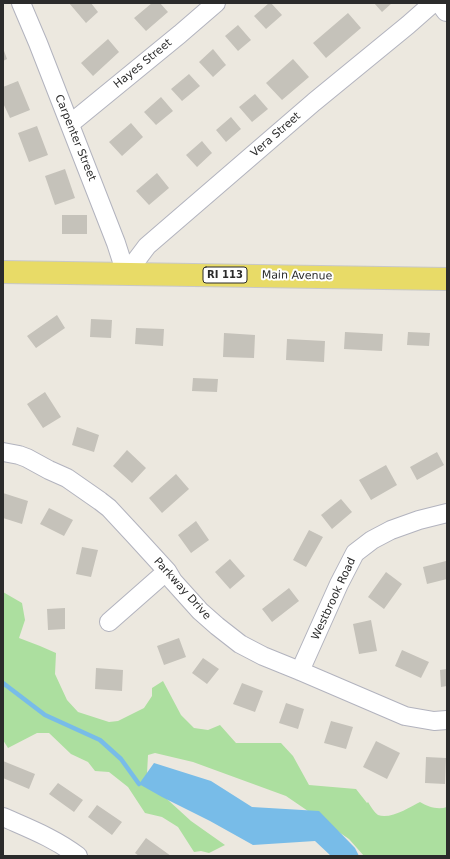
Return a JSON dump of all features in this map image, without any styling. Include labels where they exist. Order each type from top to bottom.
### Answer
[{"type":"main road","name":"Main Avenue","points":[[3,272],[447,279]]},
{"type":"street","name":"Carpenter Street","points":[[21,3],[70,124],[116,243],[126,274]]},
{"type":"street","name":"Hayes Street","points":[[70,124],[216,3]]},
{"type":"street","name":"Vera Street","points":[[126,274],[147,246],[433,3]]},
{"type":"street","points":[[442,3],[447,10]]},
{"type":"street","name":"Parkway Drive","points":[[3,452],[27,458],[67,478],[109,508],[200,611],[240,644],[263,656],[405,716],[434,721],[447,720]]},
{"type":"street","name":"Westbrook Road","points":[[300,671],[339,584],[355,553],[372,540],[391,530],[419,520],[447,513]]},
{"type":"street","points":[[109,622],[167,572]]},
{"type":"street","points":[[3,817],[49,837],[78,856]]},
{"type":"green space","points":[[3,592],[22,603],[25,620],[19,638],[56,653],[55,674],[67,700],[78,712],[109,722],[118,721],[144,708],[152,696],[152,688],[163,681],[181,715],[194,728],[208,730],[220,725],[236,743],[281,743],[293,756],[309,785],[356,789],[378,815],[383,816],[400,812],[420,802],[433,808],[447,807],[447,856],[364,856],[349,839],[286,796],[193,762],[155,753],[148,755],[147,774],[157,790],[191,821],[225,845],[209,853],[201,851],[194,852],[178,827],[162,817],[145,813],[128,787],[109,772],[95,771],[88,762],[71,754],[49,733],[37,733],[8,748],[3,740]]},
{"type":"water","points":[[154,763],[211,781],[252,807],[319,811],[355,848],[359,856],[331,856],[315,841],[253,845],[139,784]]},
{"type":"building","points":[[69,3],[91,3],[98,12],[86,23]]},
{"type":"building","points":[[152,3],[160,3],[168,12],[146,31],[134,18]]},
{"type":"building","points":[[269,3],[271,3],[282,15],[266,29],[254,16]]},
{"type":"building","points":[[374,3],[392,3],[382,12]]},
{"type":"building","points":[[348,13],[361,28],[326,58],[313,43]]},
{"type":"building","points":[[238,25],[251,40],[238,51],[225,36]]},
{"type":"building","points":[[108,39],[119,52],[93,76],[81,63]]},
{"type":"building","points":[[3,48],[7,59],[3,61]]},
{"type":"building","points":[[213,49],[226,65],[213,77],[199,62]]},
{"type":"building","points":[[293,59],[309,77],[282,100],[266,83]]},
{"type":"building","points":[[189,74],[200,86],[182,101],[171,89]]},
{"type":"building","points":[[18,81],[30,110],[10,118],[3,103],[3,87]]},
{"type":"building","points":[[255,94],[268,109],[252,122],[239,107]]},
{"type":"building","points":[[161,97],[173,111],[156,125],[144,112]]},
{"type":"building","points":[[231,117],[241,129],[226,142],[216,130]]},
{"type":"building","points":[[131,123],[143,137],[122,156],[109,142]]},
{"type":"building","points":[[37,126],[48,155],[29,162],[18,133]]},
{"type":"building","points":[[202,141],[212,153],[197,167],[186,155]]},
{"type":"building","points":[[65,169],[75,198],[55,205],[45,176]]},
{"type":"building","points":[[157,173],[169,188],[149,205],[136,191]]},
{"type":"building","points":[[62,215],[87,215],[87,234],[62,234]]},
{"type":"building","points":[[57,315],[65,328],[36,348],[27,336]]},
{"type":"building","points":[[91,319],[112,320],[111,338],[90,337]]},
{"type":"building","points":[[136,328],[164,329],[163,346],[135,344]]},
{"type":"building","points":[[345,332],[383,334],[382,351],[344,349]]},
{"type":"building","points":[[408,332],[430,333],[429,346],[407,345]]},
{"type":"building","points":[[224,333],[255,335],[254,358],[223,357]]},
{"type":"building","points":[[287,339],[325,341],[324,362],[286,360]]},
{"type":"building","points":[[193,378],[218,379],[217,392],[192,391]]},
{"type":"building","points":[[45,392],[61,417],[43,428],[27,404]]},
{"type":"building","points":[[77,427],[99,435],[94,452],[72,445]]},
{"type":"building","points":[[127,450],[146,468],[132,483],[113,466]]},
{"type":"building","points":[[437,452],[444,465],[417,480],[410,467]]},
{"type":"building","points":[[386,465],[397,485],[371,500],[359,480]]},
{"type":"building","points":[[176,474],[189,489],[162,513],[149,498]]},
{"type":"building","points":[[3,493],[28,501],[22,524],[3,518]]},
{"type":"building","points":[[341,499],[352,512],[332,529],[321,515]]},
{"type":"building","points":[[49,508],[73,520],[64,536],[40,524]]},
{"type":"building","points":[[196,521],[209,540],[191,553],[178,535]]},
{"type":"building","points":[[309,530],[323,537],[306,567],[293,560]]},
{"type":"building","points":[[82,547],[98,550],[91,577],[76,574]]},
{"type":"building","points":[[230,559],[245,576],[230,589],[215,572]]},
{"type":"building","points":[[446,561],[447,579],[427,584],[423,567]]},
{"type":"building","points":[[386,572],[402,584],[384,609],[368,597]]},
{"type":"building","points":[[289,588],[299,601],[272,622],[262,609]]},
{"type":"building","points":[[65,608],[65,629],[48,630],[47,609]]},
{"type":"building","points":[[371,620],[377,651],[359,654],[353,624]]},
{"type":"building","points":[[179,638],[186,657],[164,665],[157,646]]},
{"type":"building","points":[[402,650],[429,662],[421,678],[395,666]]},
{"type":"building","points":[[203,658],[219,669],[207,684],[192,673]]},
{"type":"building","points":[[96,668],[123,670],[122,691],[95,689]]},
{"type":"building","points":[[447,669],[447,686],[441,687],[440,670]]},
{"type":"building","points":[[242,683],[263,691],[255,712],[233,704]]},
{"type":"building","points":[[286,703],[304,709],[298,729],[279,723]]},
{"type":"building","points":[[331,721],[353,727],[346,749],[324,743]]},
{"type":"building","points":[[376,741],[400,753],[387,779],[363,767]]},
{"type":"building","points":[[426,757],[446,758],[445,784],[425,783]]},
{"type":"building","points":[[3,761],[35,774],[29,789],[3,778]]},
{"type":"building","points":[[58,783],[83,800],[74,812],[49,794]]},
{"type":"building","points":[[97,805],[122,822],[112,835],[88,817]]},
{"type":"building","points":[[146,838],[171,856],[139,856],[135,853]]},
{"type":"waterway","points":[[3,683],[45,715],[100,740],[121,759],[139,784]]}]
